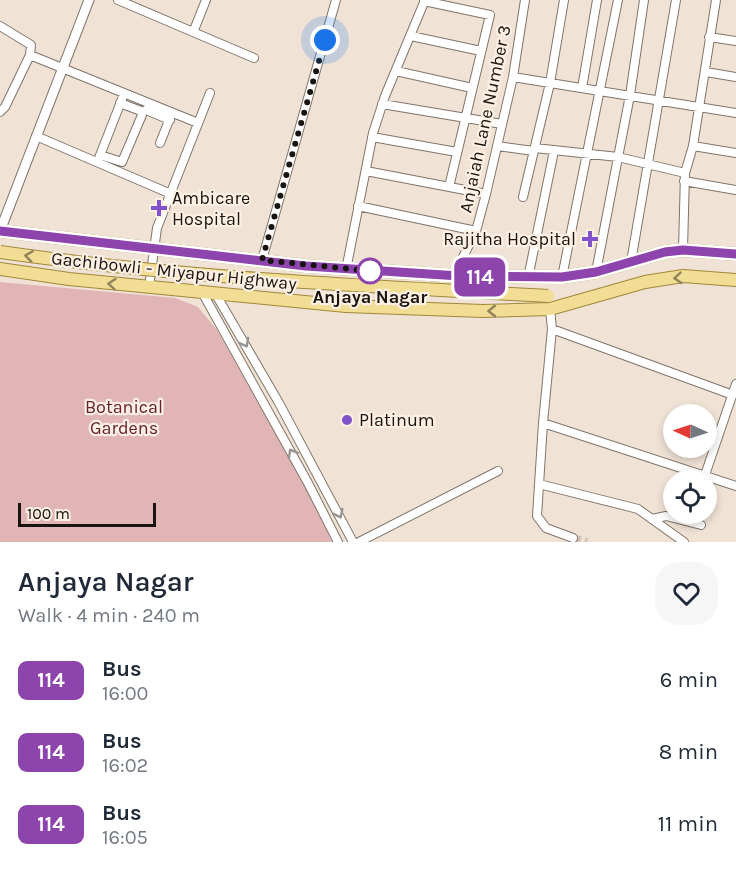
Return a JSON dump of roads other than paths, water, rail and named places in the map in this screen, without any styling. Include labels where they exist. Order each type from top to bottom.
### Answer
[{"type":"main road","name":"Gachibowli - Miyapur Highway","points":[[0,231],[346,270],[459,276],[562,277],[596,272],[665,252],[683,250],[736,254]]},
{"type":"main road","points":[[0,252],[66,261],[202,274],[583,298]]},
{"type":"main road","name":"Gachibowli - Miyapur Highway","points":[[0,270],[346,306],[483,311],[550,309],[645,282],[683,276],[736,280]]},
{"type":"street","points":[[0,231],[89,0]]},
{"type":"street","points":[[118,0],[194,30],[254,58]]},
{"type":"street","points":[[194,30],[206,0]]},
{"type":"street","points":[[262,260],[336,0]]},
{"type":"street","points":[[346,270],[372,137],[382,104],[424,0],[490,15],[449,187]]},
{"type":"street","name":"Anjaiah Lane Number 3","points":[[459,276],[464,253],[476,231],[486,194],[513,77],[525,0]]},
{"type":"street","points":[[523,197],[550,83],[564,0]]},
{"type":"street","points":[[582,88],[597,0]]},
{"type":"street","points":[[562,277],[618,0]]},
{"type":"street","points":[[596,272],[630,95],[644,0]]},
{"type":"street","points":[[631,262],[676,0]]},
{"type":"street","points":[[683,250],[685,177],[706,72],[716,0]]},
{"type":"street","points":[[0,26],[30,42],[30,55],[5,107],[0,112]]},
{"type":"street","points":[[411,36],[481,51]]},
{"type":"street","points":[[710,37],[736,42]]},
{"type":"street","points":[[30,55],[124,93],[147,107],[169,116],[198,123]]},
{"type":"street","points":[[396,71],[472,88]]},
{"type":"street","points":[[706,72],[736,77]]},
{"type":"street","points":[[513,77],[736,113]]},
{"type":"street","points":[[98,159],[124,93]]},
{"type":"street","points":[[149,287],[153,248],[210,93]]},
{"type":"street","points":[[98,159],[122,162],[142,116],[141,111],[120,103]]},
{"type":"street","points":[[382,104],[502,124]]},
{"type":"street","points":[[121,172],[147,107]]},
{"type":"street","points":[[160,143],[169,116]]},
{"type":"street","points":[[36,136],[98,159],[171,194]]},
{"type":"street","points":[[372,137],[457,152]]},
{"type":"street","points":[[497,146],[618,158],[736,190]]},
{"type":"street","points":[[693,146],[736,153]]},
{"type":"street","points":[[528,278],[554,151]]},
{"type":"street","points":[[366,171],[486,194]]},
{"type":"street","points":[[358,206],[476,231]]},
{"type":"street","points":[[208,293],[338,542]]},
{"type":"street","points":[[208,293],[279,403],[353,542]]},
{"type":"street","points":[[550,309],[552,329],[536,508],[540,522],[554,532],[573,538]]},
{"type":"street","points":[[552,329],[733,395]]},
{"type":"street","points":[[707,470],[736,384]]},
{"type":"street","points":[[543,423],[689,470]]},
{"type":"street","points":[[359,542],[498,471]]},
{"type":"street","points":[[717,479],[736,486]]},
{"type":"street","points":[[539,484],[638,509],[684,542]]},
{"type":"street","points":[[652,519],[666,516],[701,525]]},
{"type":"tunnel","points":[[573,538],[587,542]]},
{"type":"place","name":"Ambicare Hospital","points":[[159,208]]},
{"type":"place","name":"Rajitha Hospital","points":[[590,239]]},
{"type":"place","name":"Anjaya Nagar","points":[[370,271]]},
{"type":"place","name":"Platinum","points":[[347,420]]},
{"type":"park label","name":"Botanical Gardens","points":[[124,417]]}]
